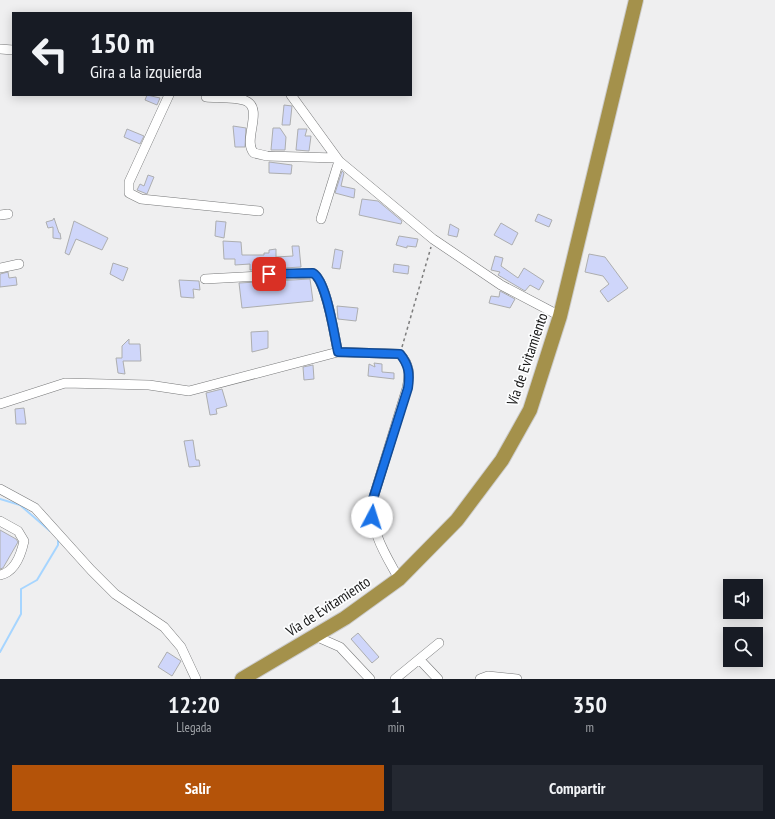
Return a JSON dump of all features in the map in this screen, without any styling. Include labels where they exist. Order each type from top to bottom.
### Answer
[{"type":"highway","name":"Vía de Evitamiento","points":[[242,679],[346,618],[399,579],[457,520],[502,460],[530,410],[560,316],[636,0]]},
{"type":"street","points":[[0,49],[12,50]]},
{"type":"street","points":[[169,96],[129,182],[129,193],[141,199],[259,211]]},
{"type":"street","points":[[292,96],[338,160],[433,239],[501,285],[560,316]]},
{"type":"street","points":[[206,97],[247,101],[252,105],[254,117],[250,146],[254,153],[267,156],[338,160]]},
{"type":"street","points":[[321,219],[338,160]]},
{"type":"street","points":[[0,268],[18,264]]},
{"type":"street","points":[[205,279],[269,274],[313,273],[318,276],[324,289],[338,352]]},
{"type":"street","points":[[0,404],[65,383],[149,385],[189,391],[338,352],[400,354],[406,362],[409,370],[408,388],[373,499],[372,517],[376,538],[399,579]]},
{"type":"street","points":[[0,489],[35,508],[91,570],[115,594],[164,627],[181,647],[196,679]]},
{"type":"street","points":[[0,521],[18,531],[24,541],[22,553],[16,564],[7,574],[0,575]]},
{"type":"street","points":[[315,636],[340,646],[370,679]]},
{"type":"street","points":[[394,679],[420,660],[439,643]]},
{"type":"street","points":[[420,660],[438,679]]},
{"type":"street","points":[[480,679],[488,676],[517,679]]},
{"type":"path","points":[[400,354],[433,239]]},
{"type":"building","points":[[147,96],[160,98],[157,105],[145,100]]},
{"type":"building","points":[[284,105],[292,106],[290,125],[282,125]]},
{"type":"building","points":[[233,126],[246,128],[245,147],[235,147]]},
{"type":"building","points":[[273,128],[280,128],[286,137],[285,150],[271,150]]},
{"type":"building","points":[[127,129],[144,136],[140,144],[124,137]]},
{"type":"building","points":[[298,129],[307,129],[305,136],[311,136],[309,151],[296,150]]},
{"type":"building","points":[[269,162],[292,165],[291,174],[269,173]]},
{"type":"building","points":[[342,171],[344,173],[341,186],[355,189],[354,198],[335,193]]},
{"type":"building","points":[[148,175],[154,177],[147,194],[137,190],[140,184],[144,186]]},
{"type":"building","points":[[362,199],[378,201],[402,221],[401,224],[359,215]]},
{"type":"building","points":[[538,214],[552,220],[549,227],[535,221]]},
{"type":"building","points":[[54,218],[61,239],[53,238],[53,227],[48,228],[46,222],[53,220]]},
{"type":"building","points":[[74,221],[108,238],[102,250],[76,239],[69,255],[65,253]]},
{"type":"building","points":[[216,221],[226,222],[224,238],[215,236]]},
{"type":"building","points":[[501,223],[518,233],[512,245],[494,235]]},
{"type":"building","points":[[450,224],[459,229],[457,237],[448,235]]},
{"type":"building","points":[[399,236],[418,239],[416,247],[407,246],[407,248],[396,245]]},
{"type":"building","points":[[223,241],[241,242],[242,255],[264,255],[264,253],[269,253],[269,250],[276,249],[276,257],[293,256],[292,246],[299,246],[301,267],[250,270],[250,264],[235,265],[235,259],[224,259]]},
{"type":"building","points":[[335,249],[343,251],[340,269],[332,268]]},
{"type":"building","points":[[589,254],[605,257],[628,288],[608,302],[600,291],[609,284],[603,276],[585,272]]},
{"type":"building","points":[[495,256],[503,258],[501,266],[518,278],[524,268],[544,281],[539,290],[530,285],[525,291],[498,275],[500,272],[491,270]]},
{"type":"building","points":[[113,263],[128,268],[123,281],[110,274]]},
{"type":"building","points":[[394,264],[409,266],[408,274],[393,272]]},
{"type":"building","points":[[8,272],[9,278],[16,277],[17,285],[0,287],[0,274]]},
{"type":"building","points":[[310,279],[313,301],[242,308],[239,283]]},
{"type":"building","points":[[179,280],[199,281],[200,290],[193,289],[194,298],[181,297]]},
{"type":"building","points":[[500,291],[515,299],[510,308],[489,303],[491,296],[499,297]]},
{"type":"building","points":[[337,306],[358,308],[356,321],[338,319]]},
{"type":"building","points":[[268,331],[268,348],[252,352],[251,332]]},
{"type":"building","points":[[129,339],[129,344],[140,344],[141,361],[123,361],[125,374],[118,373],[116,358],[122,358],[122,346]]},
{"type":"building","points":[[374,363],[382,364],[382,372],[394,373],[394,379],[368,376],[369,364],[375,367]]},
{"type":"building","points":[[313,365],[314,379],[304,380],[303,367]]},
{"type":"building","points":[[222,389],[227,406],[216,409],[217,414],[210,415],[206,393]]},
{"type":"building","points":[[24,408],[26,424],[16,424],[15,409]]},
{"type":"building","points":[[193,440],[196,460],[199,460],[200,466],[189,467],[184,441]]},
{"type":"building","points":[[0,530],[16,539],[18,542],[3,568],[0,569]]},
{"type":"building","points":[[358,633],[379,657],[372,663],[351,639]]},
{"type":"building","points":[[167,652],[181,661],[172,676],[158,667]]},
{"type":"waterway","points":[[0,499],[20,505],[50,531]]},
{"type":"waterway","points":[[0,652],[21,614],[21,589],[37,580],[58,545],[58,538]]},
{"type":"route","points":[[269,274],[313,273],[318,276],[324,289],[338,352],[400,354],[406,362],[409,370],[408,388],[373,499],[372,517]]}]
